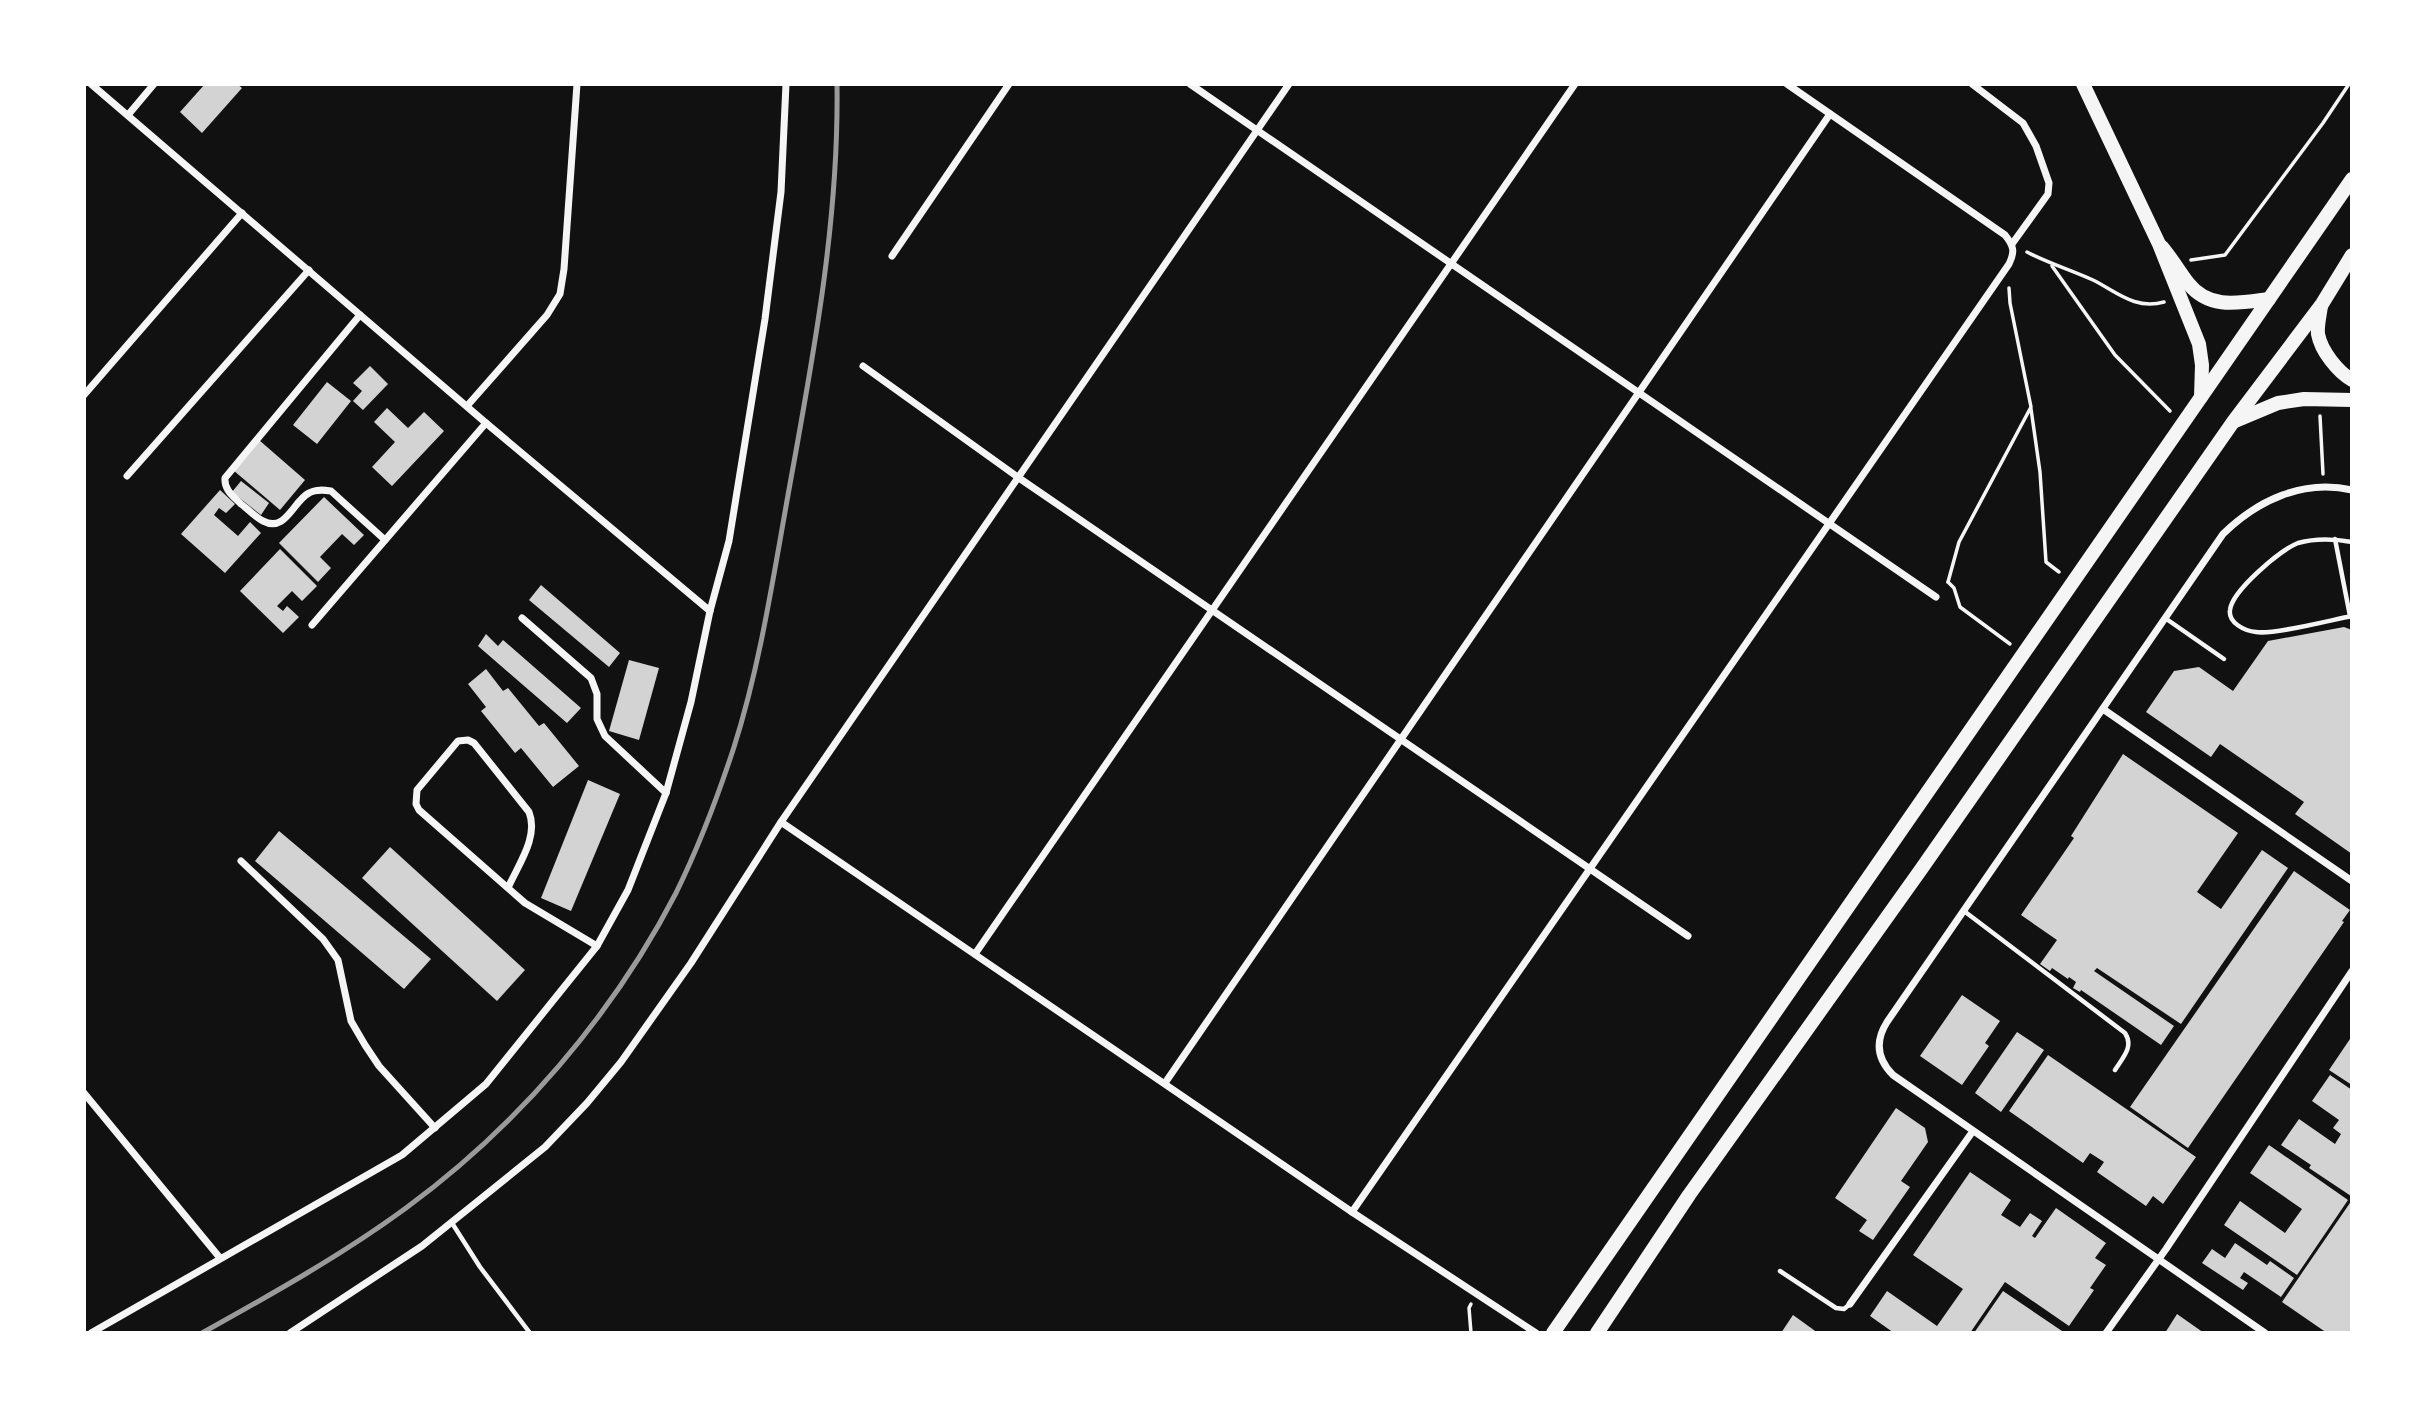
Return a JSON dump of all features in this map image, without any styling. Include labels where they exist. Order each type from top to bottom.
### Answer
[{"type":"highway","points":[[2083,84],[2159,244],[2199,344],[2202,365],[2201,398]]},
{"type":"highway","points":[[1553,1333],[2352,179]]},
{"type":"highway","points":[[2159,244],[2176,263],[2186,282],[2197,293],[2212,301],[2234,304],[2269,299]]},
{"type":"highway","points":[[1597,1333],[1689,1195],[2233,422],[2322,304],[2352,255]]},
{"type":"highway","points":[[2322,304],[2318,334],[2325,352],[2352,380]]},
{"type":"highway","points":[[2233,422],[2278,403],[2319,399],[2352,400]]},
{"type":"street","points":[[91,84],[710,611]]},
{"type":"street","points":[[128,115],[154,84]]},
{"type":"street","points":[[467,406],[547,314],[560,294],[577,84]]},
{"type":"street","points":[[91,1333],[402,1155],[486,1084],[597,946],[628,890],[666,793],[691,702],[710,611],[729,541],[765,319],[781,192],[786,84]]},
{"type":"street","points":[[892,256],[1009,84]]},
{"type":"street","points":[[1190,84],[1936,597]]},
{"type":"street","points":[[290,1333],[452,1223],[545,1147],[612,1072],[691,963],[781,822],[1289,84]]},
{"type":"street","points":[[975,954],[1576,84]]},
{"type":"street","points":[[1352,1212],[2014,254],[2012,244],[2005,236],[1787,84]]},
{"type":"street","points":[[1972,84],[2023,123],[2036,146],[2049,183],[2048,194],[2012,244]]},
{"type":"street","points":[[1165,1083],[1830,114]]},
{"type":"street","points":[[84,395],[242,213]]},
{"type":"street","points":[[127,476],[309,270]]},
{"type":"street","points":[[360,314],[224,482],[230,494],[257,517],[269,523],[284,521],[307,494],[321,490],[331,491],[385,540]]},
{"type":"street","points":[[863,366],[1019,478],[1688,936]]},
{"type":"street","points":[[312,625],[486,423]]},
{"type":"street","points":[[2265,1333],[1904,1084],[1886,1068],[1879,1050],[1882,1031],[2223,534],[2237,520],[2269,499],[2323,487],[2352,490]]},
{"type":"street","points":[[522,618],[591,678],[596,688],[597,719],[604,736],[666,793]]},
{"type":"street","points":[[2103,709],[2352,881]]},
{"type":"street","points":[[508,888],[531,838],[532,820],[529,812],[474,743],[468,740],[458,741],[417,790],[416,804],[419,810],[525,904],[597,946]]},
{"type":"street","points":[[781,822],[1352,1212],[1535,1333]]},
{"type":"street","points":[[241,861],[323,939],[338,960],[351,1021],[379,1066],[435,1128]]},
{"type":"street","points":[[2106,1333],[2352,971]]},
{"type":"street","points":[[84,1093],[220,1258]]},
{"type":"street","points":[[1850,1304],[1973,1131]]},
{"type":"lane","points":[[2335,539],[2351,616],[2260,633],[2248,631],[2238,625],[2230,613],[2230,607],[2273,557],[2298,544],[2335,539],[2352,542]]},
{"type":"lane","points":[[2165,618],[2224,659]]},
{"type":"lane","points":[[1964,911],[2125,1033],[2130,1047],[2115,1070]]},
{"type":"lane","points":[[452,1223],[530,1333]]},
{"type":"lane","points":[[1780,1271],[1836,1308],[1844,1309],[1850,1304]]},
{"type":"path","points":[[2176,263],[2225,255],[2323,123],[2348,84]]},
{"type":"path","points":[[2012,244],[2050,264],[2094,281],[2128,301],[2154,305],[2179,298]]},
{"type":"path","points":[[2009,264],[2010,303],[2031,407],[2040,472],[2046,562],[2073,583]]},
{"type":"path","points":[[2050,264],[2115,355],[2163,406],[2184,422]]},
{"type":"path","points":[[2319,399],[2323,487]]},
{"type":"path","points":[[1936,597],[1948,582],[1959,542],[2031,407]]},
{"type":"path","points":[[1948,582],[1954,588],[1960,607],[2024,654]]},
{"type":"path","points":[[1471,1333],[1469,1308],[1478,1294]]},
{"type":"building","points":[[205,84],[237,84],[242,88],[202,133],[180,112]]},
{"type":"building","points":[[370,366],[388,384],[363,410],[353,401],[362,391],[353,383]]},
{"type":"building","points":[[327,382],[351,401],[317,444],[293,425]]},
{"type":"building","points":[[387,408],[408,428],[424,412],[444,431],[392,486],[372,467],[395,442],[374,422]]},
{"type":"building","points":[[259,440],[305,480],[280,510],[233,470]]},
{"type":"building","points":[[241,481],[269,503],[261,515],[232,492]]},
{"type":"building","points":[[220,490],[235,504],[226,513],[219,508],[214,515],[238,536],[250,522],[261,533],[225,573],[181,534]]},
{"type":"building","points":[[324,497],[364,535],[354,545],[342,534],[320,557],[331,568],[318,582],[279,543]]},
{"type":"building","points":[[280,549],[317,586],[302,601],[292,591],[277,606],[283,611],[287,606],[299,617],[283,633],[240,591]]},
{"type":"building","points":[[541,585],[620,653],[609,667],[529,600]]},
{"type":"building","points":[[2344,627],[2352,630],[2352,854],[2295,814],[2304,802],[2220,744],[2211,757],[2146,712],[2174,671],[2199,667],[2233,691],[2268,641]]},
{"type":"building","points":[[486,634],[498,646],[503,640],[581,708],[567,723],[478,646]]},
{"type":"building","points":[[629,660],[659,668],[639,740],[609,731]]},
{"type":"building","points":[[486,669],[503,691],[508,688],[539,726],[544,723],[579,766],[553,787],[521,748],[515,753],[481,711],[486,707],[468,684]]},
{"type":"building","points":[[2123,754],[2238,833],[2197,892],[2221,909],[2262,850],[2288,868],[2181,1024],[2097,968],[2094,971],[2174,1026],[2161,1045],[2081,990],[2080,992],[2073,988],[2076,982],[2069,977],[2068,979],[2052,968],[2050,971],[2040,964],[2057,940],[2021,915],[2074,838],[2071,836]]},
{"type":"building","points":[[588,780],[620,794],[571,911],[541,898]]},
{"type":"building","points":[[279,831],[431,959],[404,989],[255,861]]},
{"type":"building","points":[[390,847],[525,970],[497,1001],[362,878]]},
{"type":"building","points":[[2294,871],[2350,910],[2188,1148],[2130,1107]]},
{"type":"building","points":[[1962,995],[2000,1021],[1985,1043],[1989,1046],[1962,1085],[1920,1056]]},
{"type":"building","points":[[2017,1032],[2044,1050],[2001,1112],[1975,1093]]},
{"type":"building","points":[[2352,1036],[2352,1085],[2329,1070]]},
{"type":"building","points":[[2048,1055],[2196,1157],[2163,1204],[2153,1196],[2146,1206],[2097,1172],[2104,1162],[2090,1153],[2083,1163],[2009,1111]]},
{"type":"building","points":[[2330,1075],[2352,1090],[2351,1196],[2309,1168],[2311,1165],[2281,1145],[2299,1119],[2335,1144],[2341,1134],[2333,1128],[2339,1120],[2312,1101]]},
{"type":"building","points":[[1896,1108],[1925,1128],[1928,1142],[1901,1181],[1910,1187],[1873,1240],[1859,1231],[1867,1220],[1835,1198]]},
{"type":"building","points":[[2269,1145],[2348,1200],[2297,1275],[2224,1225],[2240,1201],[2285,1233],[2302,1209],[2250,1173]]},
{"type":"building","points":[[1970,1172],[2011,1200],[2001,1215],[2020,1227],[2030,1213],[2042,1221],[2032,1236],[2035,1238],[2056,1208],[2106,1243],[2095,1258],[2106,1265],[2090,1288],[2094,1290],[2069,1326],[2005,1282],[1970,1333],[1894,1333],[1870,1316],[1887,1291],[1937,1326],[1963,1289],[1913,1255]]},
{"type":"building","points":[[2352,1200],[2352,1333],[2327,1333],[2282,1302]]},
{"type":"building","points":[[2235,1243],[2267,1265],[2270,1261],[2294,1278],[2281,1297],[2244,1272],[2240,1278],[2248,1283],[2243,1290],[2202,1263],[2212,1249],[2225,1258]]},
{"type":"building","points":[[2003,1291],[2062,1331],[2061,1333],[1974,1333]]},
{"type":"building","points":[[2177,1314],[2204,1333],[2165,1333]]},
{"type":"building","points":[[1793,1315],[1818,1333],[1781,1333]]},
{"type":"railway","points":[[202,1333],[357,1242],[406,1208],[486,1142],[524,1105],[592,1025],[623,982],[676,893],[708,821],[734,747],[766,617],[808,385],[823,285],[834,185],[837,84]]}]
